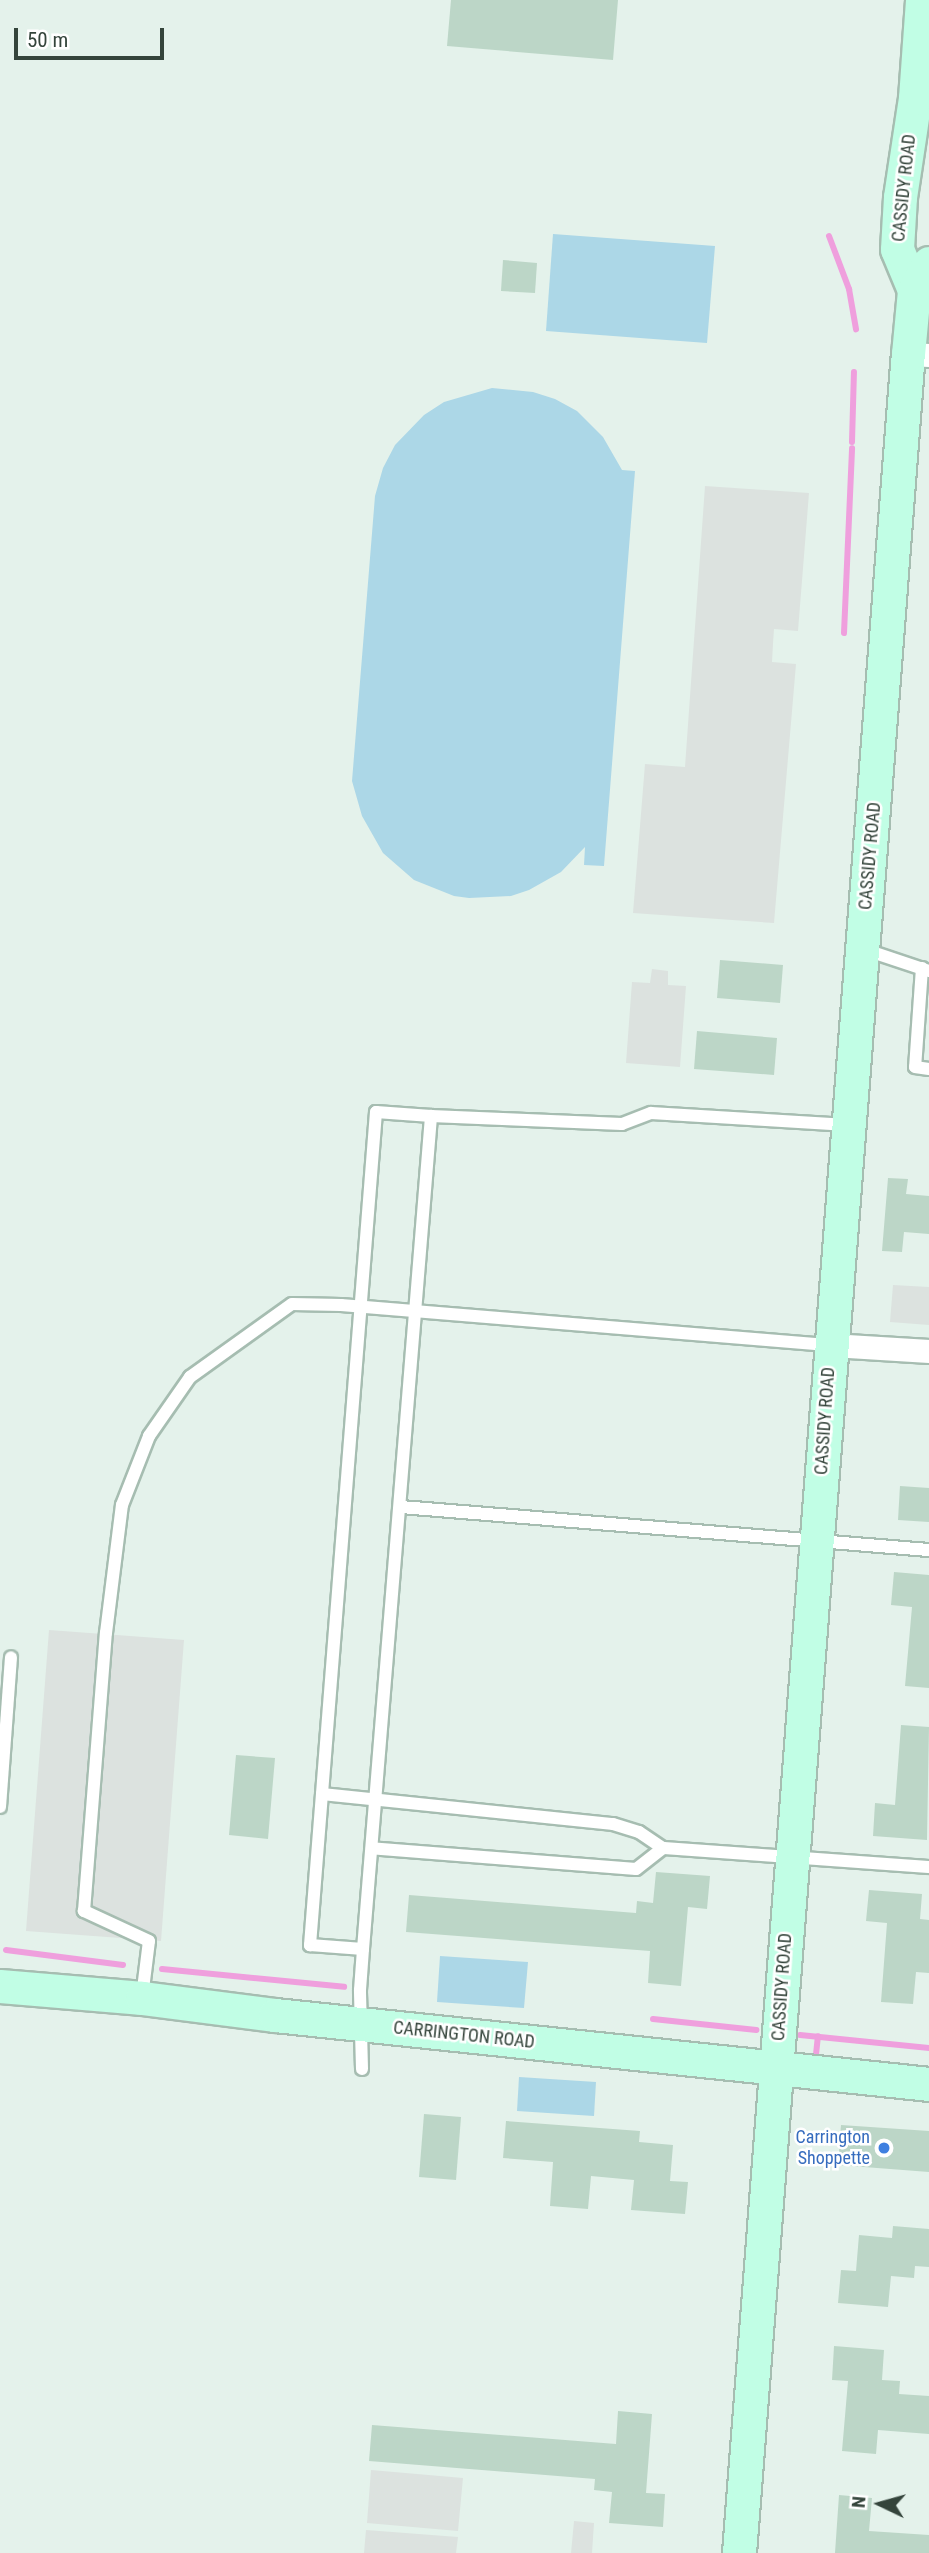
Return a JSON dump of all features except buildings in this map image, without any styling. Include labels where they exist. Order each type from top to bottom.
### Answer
[{"type":"street","name":"CASSIDY ROAD","points":[[739,2553],[830,1345],[863,949],[918,354],[921,276],[897,249],[900,197],[915,98],[922,0]]},
{"type":"street","points":[[830,1345],[929,1351]]},
{"type":"street","name":"CARRINGTON ROAD","points":[[0,1985],[142,1998],[929,2084]]},
{"type":"lane","points":[[863,949],[925,970],[915,1068],[929,1069]]},
{"type":"lane","points":[[363,1949],[310,1945],[376,1112],[622,1124],[651,1114],[848,1125]]},
{"type":"lane","points":[[362,2069],[363,1949],[431,1116]]},
{"type":"lane","points":[[142,1998],[149,1941],[84,1911],[106,1633],[122,1505],[149,1436],[190,1377],[292,1304],[360,1306],[830,1345]]},
{"type":"lane","points":[[401,1507],[929,1550]]},
{"type":"lane","points":[[0,1807],[11,1657]]},
{"type":"lane","points":[[322,1794],[612,1824],[639,1832],[663,1848],[929,1867]]},
{"type":"lane","points":[[372,1848],[636,1869],[663,1848]]},
{"type":"shaded area","points":[[553,234],[715,246],[707,343],[546,331]]},
{"type":"shaded area","points":[[492,388],[533,392],[555,399],[577,411],[603,437],[622,470],[635,471],[604,866],[584,865],[585,847],[561,872],[529,890],[511,896],[469,898],[454,896],[414,880],[383,853],[362,816],[352,781],[375,496],[383,468],[395,445],[424,415],[444,402]]},
{"type":"shaded area","points":[[705,486],[809,493],[798,631],[774,629],[772,662],[796,664],[774,923],[633,913],[645,764],[685,767]]},
{"type":"shaded area","points":[[652,969],[668,971],[668,985],[686,986],[680,1067],[626,1063],[632,982],[650,983]]},
{"type":"shaded area","points":[[893,1285],[929,1287],[929,1325],[890,1322]]},
{"type":"shaded area","points":[[49,1630],[184,1640],[161,1941],[26,1931]]},
{"type":"shaded area","points":[[440,1956],[528,1962],[524,2008],[437,2002]]},
{"type":"shaded area","points":[[519,2077],[596,2082],[594,2116],[517,2111]]},
{"type":"shaded area","points":[[371,2470],[463,2478],[458,2531],[367,2523]]},
{"type":"shaded area","points":[[574,2521],[594,2523],[592,2553],[571,2553]]},
{"type":"shaded area","points":[[366,2530],[458,2537],[456,2553],[364,2553]]},
{"type":"waterway","points":[[829,236],[849,289],[856,329]]},
{"type":"waterway","points":[[852,442],[854,372]]},
{"type":"waterway","points":[[844,633],[852,448]]},
{"type":"waterway","points":[[6,1950],[123,1965]]},
{"type":"waterway","points":[[162,1969],[344,1987]]},
{"type":"waterway","points":[[653,2019],[756,2030]]},
{"type":"waterway","points":[[800,2035],[929,2048]]},
{"type":"waterway","points":[[815,2064],[818,2036]]},
{"type":"place","name":"Carrington Shoppette","points":[[884,2148]]}]
